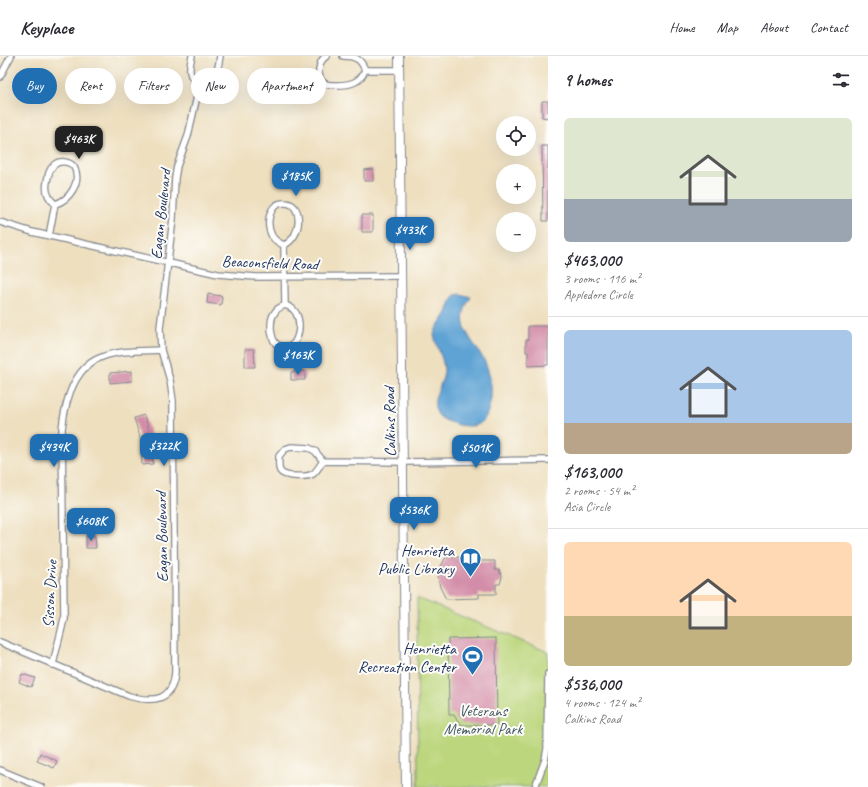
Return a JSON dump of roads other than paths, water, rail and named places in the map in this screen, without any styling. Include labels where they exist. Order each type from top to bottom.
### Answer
[{"type":"main road","name":"Calkins Road","points":[[399,56],[406,787]]},
{"type":"street","points":[[0,77],[11,56]]},
{"type":"street","points":[[191,74],[192,56]]},
{"type":"street","points":[[217,68],[220,56]]},
{"type":"street","points":[[327,56],[320,63],[321,78],[324,83],[330,85],[349,85],[354,83],[366,70]]},
{"type":"street","points":[[343,56],[357,58],[366,70]]},
{"type":"street","points":[[366,70],[399,70]]},
{"type":"street","name":"Eagan Boulevard","points":[[0,642],[129,696],[140,699],[149,700],[162,697],[168,693],[172,687],[174,681],[172,401],[170,380],[161,350],[160,328],[173,219],[174,178],[188,136],[195,104]]},
{"type":"street","points":[[68,162],[72,165],[76,172],[73,191],[66,199],[55,204],[48,197],[46,192],[49,173],[54,164],[68,162]]},
{"type":"street","points":[[285,203],[294,206],[296,210],[298,215],[298,231],[290,243],[284,245],[278,243],[272,235],[270,216],[273,207],[285,203]]},
{"type":"street","points":[[49,236],[55,204]]},
{"type":"street","name":"Beaconsfield Road","points":[[0,222],[49,236],[218,274],[241,276],[401,276]]},
{"type":"street","points":[[284,245],[285,305]]},
{"type":"street","points":[[285,305],[292,308],[298,317],[298,334],[297,339],[291,346],[281,347],[276,344],[272,337],[271,321],[275,312],[285,305]]},
{"type":"street","name":"Sisson Drive","points":[[53,665],[56,648],[62,632],[64,618],[62,429],[67,400],[72,386],[80,375],[89,365],[101,357],[114,354],[161,350]]},
{"type":"street","points":[[285,448],[309,448],[315,451],[323,461],[314,473],[309,475],[287,476],[280,470],[279,456],[285,448]]},
{"type":"street","points":[[323,461],[404,462],[548,460]]},
{"type":"street","points":[[535,787],[545,760],[547,749],[548,674]]},
{"type":"street","points":[[0,770],[41,787]]},
{"type":"water","points":[[460,294],[471,297],[463,316],[464,324],[470,339],[485,362],[491,384],[491,398],[487,413],[481,423],[471,426],[455,424],[445,420],[438,415],[435,407],[436,397],[442,381],[444,370],[443,362],[434,335],[436,329],[447,313],[452,298],[455,295]]},
{"type":"place","name":"Henrietta Public Library","points":[[470,578]]},
{"type":"place","name":"Henrietta Recreation Center","points":[[472,676]]},
{"type":"park label","name":"Veterans Memorial Park","points":[[483,719]]}]
